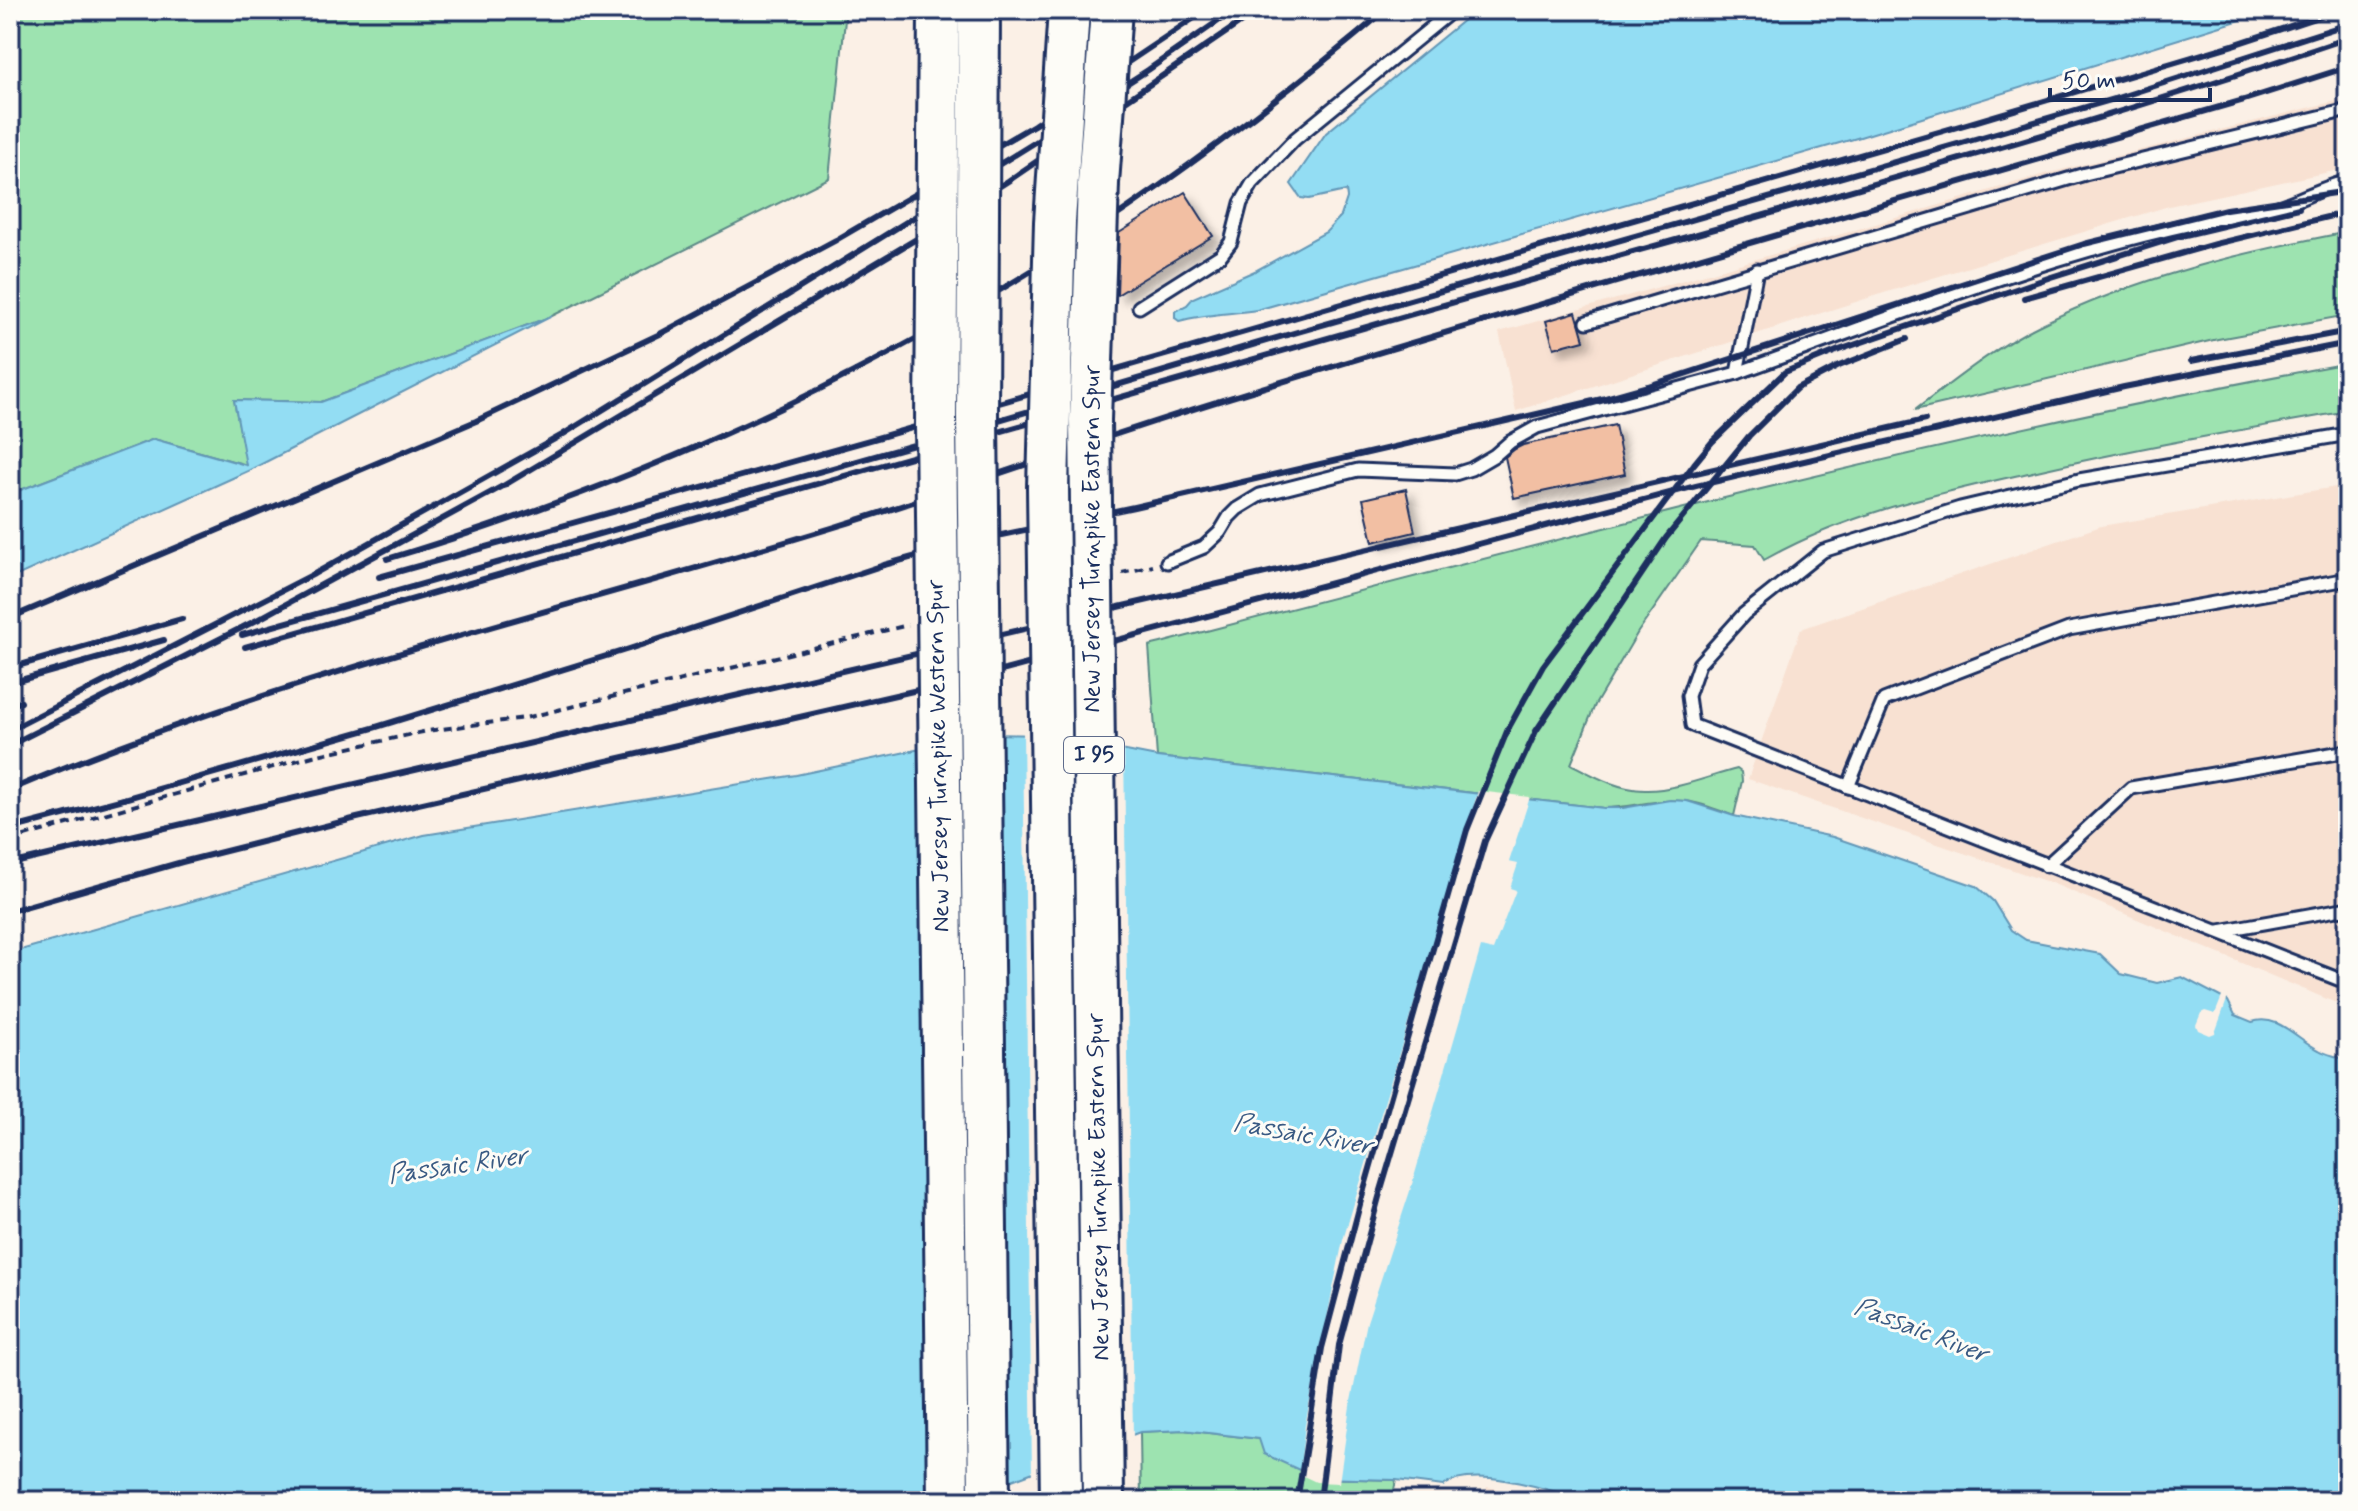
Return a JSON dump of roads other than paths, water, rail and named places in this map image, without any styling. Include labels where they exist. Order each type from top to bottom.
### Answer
[{"type":"highway","name":"New Jersey Turnpike Western Spur","points":[[939,10],[936,425],[948,1501]]},
{"type":"highway","name":"New Jersey Turnpike Western Spur","points":[[979,10],[977,418],[989,1501]]},
{"type":"highway","name":"New Jersey Turnpike Eastern Spur","points":[[1061,1501],[1048,488],[1055,222],[1069,10]]},
{"type":"highway","name":"New Jersey Turnpike Eastern Spur","points":[[1103,1501],[1090,420],[1098,183],[1111,10]]},
{"type":"lane","points":[[1139,307],[1221,255],[1231,242],[1241,203],[1252,184],[1295,139],[1453,10]]},
{"type":"lane","points":[[1587,322],[2085,174],[2348,110]]},
{"type":"lane","points":[[1167,562],[1204,547],[1237,509],[1274,490],[1358,470],[1455,474],[1471,469],[1537,427],[1737,373],[2078,253],[2152,233],[2271,209],[2326,186],[2348,181]]},
{"type":"lane","points":[[1737,373],[1757,270]]},
{"type":"lane","points":[[2348,434],[2079,480],[1960,508],[1823,551],[1744,614],[1699,664],[1688,696],[1692,725],[2348,983]]},
{"type":"lane","points":[[1848,787],[1884,700],[2069,629],[2348,579]]},
{"type":"lane","points":[[2046,866],[2131,788],[2348,751]]},
{"type":"lane","points":[[2219,931],[2348,908]]},
{"type":"water","points":[[1476,10],[2273,10],[1857,138],[1257,310],[1179,321],[1175,318],[1175,311],[1193,298],[1257,270],[1326,232],[1341,216],[1346,191],[1301,198],[1291,184],[1326,133]]},
{"type":"water","points":[[552,316],[248,471],[10,579],[10,494],[154,439],[246,465],[234,400],[321,402]]},
{"type":"water","name":"Passaic River","points":[[992,734],[1044,735],[1157,757],[1604,808],[1670,800],[1687,801],[1734,816],[1833,837],[1976,886],[1993,901],[2011,930],[2026,940],[2100,954],[2121,974],[2157,983],[2182,977],[2228,1001],[2235,1015],[2252,1022],[2261,1020],[2278,1024],[2322,1052],[2348,1061],[2348,1501],[1587,1501],[1493,1478],[1457,1480],[1443,1486],[1396,1480],[1317,1478],[1264,1454],[1259,1439],[1183,1430],[1140,1432],[956,1501],[10,1501],[10,953],[424,835],[796,775]]},
{"type":"railway","points":[[10,618],[476,421],[660,334],[836,240],[1034,125],[1206,10]]},
{"type":"railway","points":[[10,730],[314,574],[562,435],[1034,143],[1234,10]]},
{"type":"railway","points":[[10,745],[257,620],[503,486],[933,229],[1259,10]]},
{"type":"railway","points":[[387,559],[629,475],[785,406],[937,327],[1010,284],[1156,189],[1250,120],[1386,10]]},
{"type":"railway","points":[[379,577],[877,438],[1967,124],[2233,45],[2339,10]]},
{"type":"railway","points":[[242,635],[2114,99],[2348,24]]},
{"type":"railway","points":[[245,647],[1901,176],[2126,110],[2348,38]]},
{"type":"railway","points":[[10,790],[111,749],[317,679],[838,526],[1180,413],[1355,360],[2348,67]]},
{"type":"railway","points":[[10,829],[373,728],[629,649],[884,565],[968,542],[1602,399],[2084,244],[2226,209],[2348,191]]},
{"type":"railway","points":[[1297,1501],[1322,1348],[1467,830],[1508,729],[1543,666],[1694,464],[1712,442],[1785,372],[1839,350],[2051,277],[2181,236],[2299,208]]},
{"type":"railway","points":[[2024,298],[2215,244],[2348,212]]},
{"type":"railway","points":[[2191,361],[2348,331]]},
{"type":"railway","points":[[1320,1501],[1339,1345],[1379,1197],[1485,841],[1536,731],[1666,538],[1749,436],[1797,388],[1839,366],[1907,339]]},
{"type":"railway","points":[[10,911],[182,862],[357,818],[1005,670],[1696,486],[2124,387],[2348,343]]},
{"type":"railway","points":[[10,864],[1925,420]]},
{"type":"railway","points":[[10,668],[182,619]]},
{"type":"railway","points":[[10,683],[164,640]]},
{"type":"railway","points":[[10,705],[21,702]]}]
